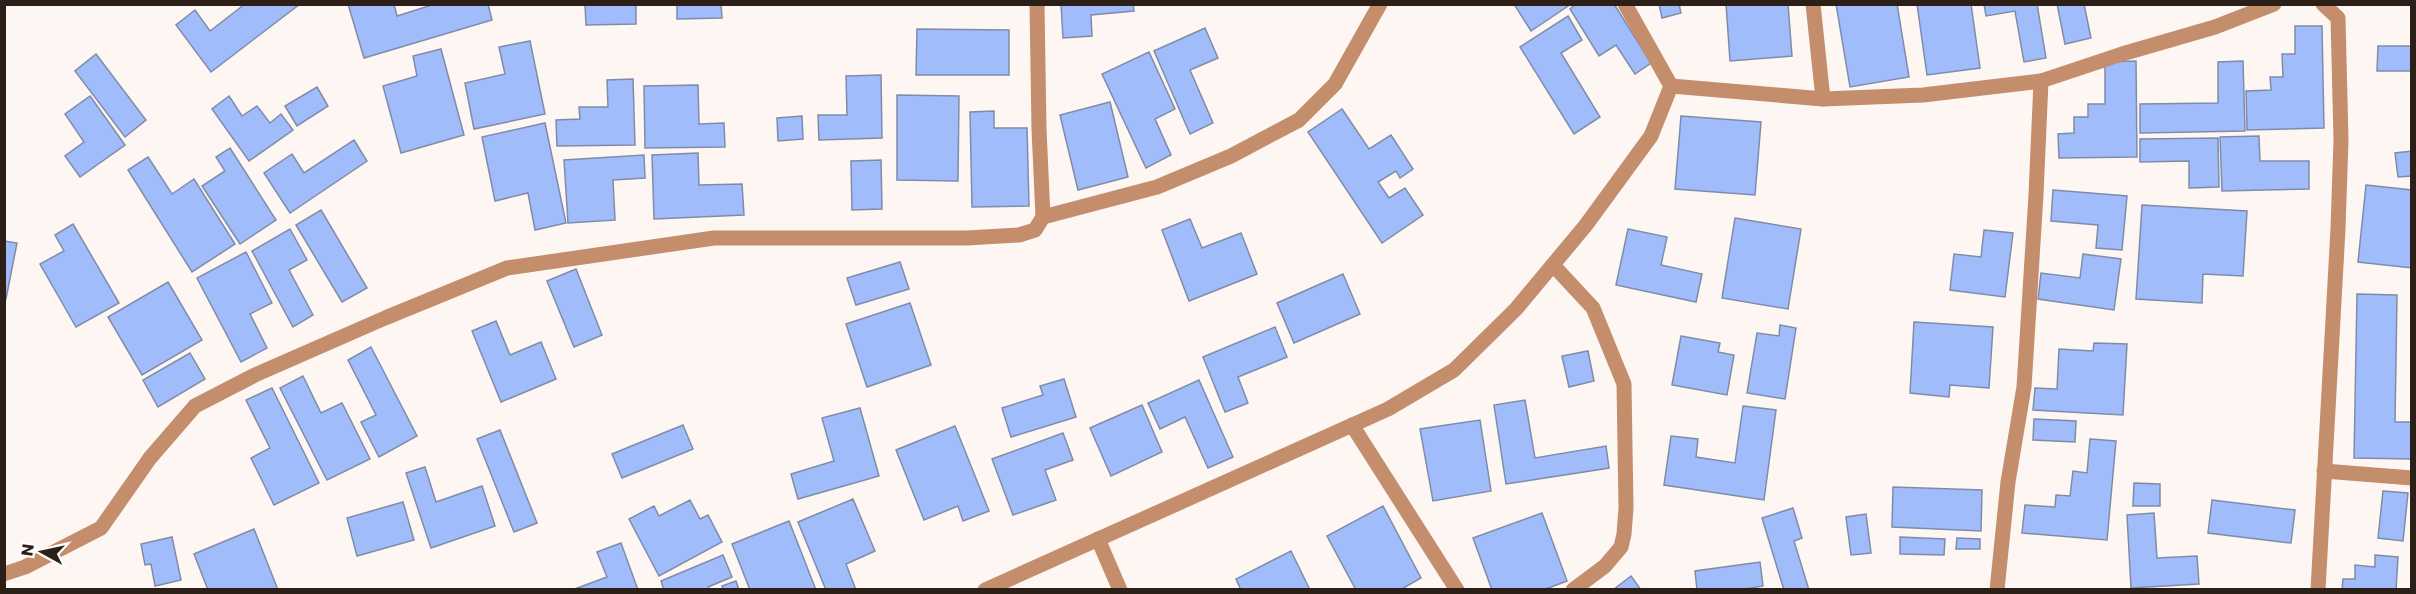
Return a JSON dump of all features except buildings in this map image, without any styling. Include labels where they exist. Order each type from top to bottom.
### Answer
[{"type":"street","points":[[4,574],[25,567],[101,528],[150,458],[195,406],[287,361],[507,268],[714,238],[967,238],[1019,236],[1035,230],[1043,217],[1037,4]]},
{"type":"street","points":[[1043,217],[1157,188],[1231,156],[1299,120],[1335,84],[1380,4]]},
{"type":"street","points":[[1624,4],[1671,86]]},
{"type":"street","points":[[1813,4],[1823,99]]},
{"type":"street","points":[[1671,86],[1823,99],[1923,95],[2041,81],[2215,27],[2274,4]]},
{"type":"street","points":[[2318,590],[2341,140],[2338,18],[2323,4]]},
{"type":"street","points":[[1997,590],[2008,482],[2024,387],[2041,81]]},
{"type":"street","points":[[985,590],[1388,409],[1454,370],[1516,309],[1586,225],[1651,136],[1671,86]]},
{"type":"street","points":[[1553,265],[1593,308],[1624,384],[1626,508],[1621,547],[1605,566],[1573,590]]},
{"type":"street","points":[[1352,425],[1457,590]]},
{"type":"street","points":[[2324,471],[2412,478]]},
{"type":"street","points":[[1098,539],[1120,590]]}]
